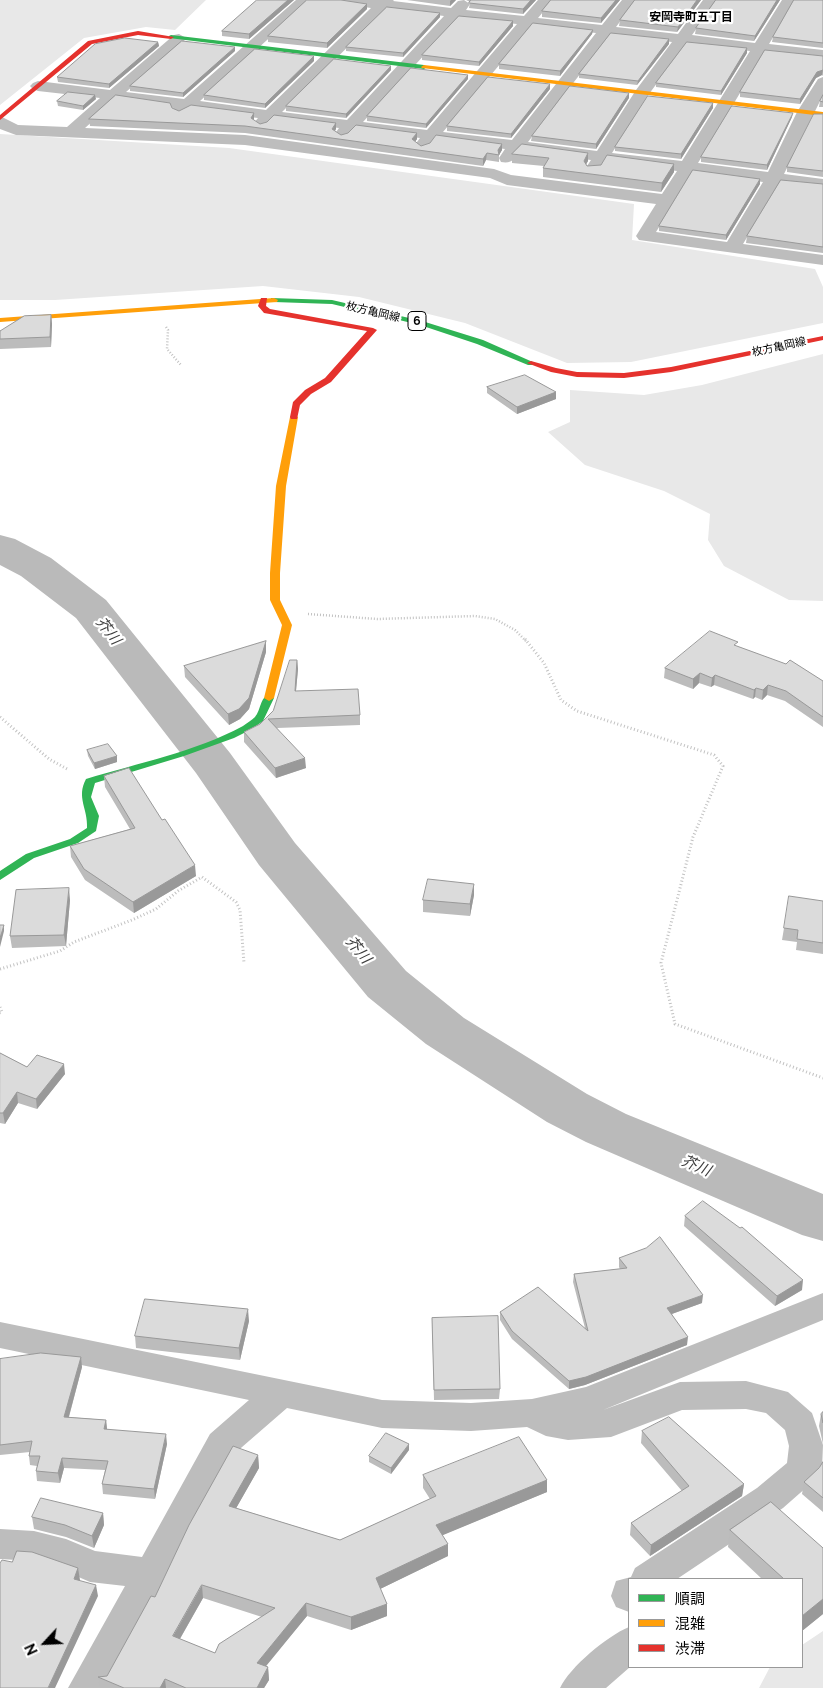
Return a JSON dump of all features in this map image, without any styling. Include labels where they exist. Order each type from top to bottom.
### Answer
[{"type":"street","points":[[156,137],[187,104],[253,48],[304,0]]},
{"type":"street","points":[[344,0],[385,2],[455,13],[823,55]]},
{"type":"street","points":[[326,152],[467,0]]},
{"type":"street","points":[[409,162],[546,0]]},
{"type":"street","points":[[494,174],[629,0]]},
{"type":"street","points":[[580,189],[642,93],[710,0]]},
{"type":"street","points":[[789,0],[666,200],[646,236],[823,260]]},
{"type":"street","points":[[245,140],[385,2]]},
{"type":"street","points":[[666,200],[507,180],[494,174],[245,140],[16,130],[3,125],[0,119],[90,42],[138,33],[823,114]]},
{"type":"street","points":[[72,131],[179,38]]},
{"type":"street","points":[[732,248],[774,178],[805,112],[823,82]]},
{"type":"street","points":[[38,86],[823,184]]},
{"type":"street","points":[[0,876],[12,866],[40,852],[83,838],[92,829],[93,814],[85,800],[84,791],[90,781],[234,736],[258,722],[267,701],[287,624],[283,612],[275,600],[275,573],[280,486],[296,404],[308,392],[328,380],[373,330],[267,311],[262,306],[264,300]]},
{"type":"street","name":"枚方亀岡線","points":[[0,320],[264,300],[332,302],[422,323],[480,342],[550,370],[598,378],[653,374],[823,338]]},
{"type":"street","points":[[0,1335],[382,1414],[471,1417],[532,1413],[591,1400],[823,1306]]},
{"type":"street","points":[[87,1688],[152,1574],[222,1444],[281,1393]]},
{"type":"street","points":[[532,1413],[546,1422],[568,1426],[611,1423],[680,1396],[746,1395],[776,1402],[800,1423],[806,1446],[804,1469],[770,1498],[650,1578]]},
{"type":"street","points":[[0,1544],[34,1546],[66,1554],[90,1566],[152,1574]]},
{"type":"street","points":[[579,1688],[628,1645]]},
{"type":"path","points":[[149,309],[168,330],[167,349],[182,365]]},
{"type":"path","points":[[283,612],[377,619],[475,616],[496,619],[515,630],[531,645],[544,663],[562,700],[577,711],[714,755],[723,766],[692,836],[661,963],[675,1024],[823,1078]]},
{"type":"path","points":[[0,717],[49,759],[90,781]]},
{"type":"path","points":[[0,969],[60,951],[74,942],[132,920],[156,909],[178,891],[202,877],[236,902],[240,910],[244,963]]},
{"type":"path","points":[[0,1007],[2,1012],[0,1013]]},
{"type":"shaded area","points":[[0,0],[206,0],[175,30],[146,27],[84,38],[0,105]]},
{"type":"shaded area","points":[[0,134],[229,148],[634,204],[632,240],[815,269],[823,287],[823,323],[631,362],[567,363],[465,323],[359,297],[263,286],[55,300],[0,300]]},
{"type":"shaded area","points":[[823,354],[823,601],[789,600],[724,566],[708,540],[710,514],[664,491],[585,465],[548,432],[570,422],[570,390],[644,395],[702,385]]},
{"type":"shaded area","points":[[823,1631],[823,1688],[759,1688],[769,1668],[803,1668],[803,1644]]},
{"type":"building","points":[[257,0],[288,0],[249,34],[222,31]]},
{"type":"building","points":[[307,0],[341,0],[367,4],[327,43],[268,36]]},
{"type":"building","points":[[471,0],[531,0],[523,9],[469,3]]},
{"type":"building","points":[[551,0],[616,0],[601,18],[542,11]]},
{"type":"building","points":[[635,0],[697,0],[678,27],[620,20]]},
{"type":"building","points":[[716,0],[777,0],[755,36],[696,28]]},
{"type":"building","points":[[794,0],[823,0],[823,43],[773,37]]},
{"type":"building","points":[[387,7],[440,13],[403,53],[346,47]]},
{"type":"building","points":[[459,16],[513,21],[479,62],[422,55]]},
{"type":"building","points":[[533,23],[593,30],[560,71],[499,64]]},
{"type":"building","points":[[611,33],[669,39],[638,81],[579,74]]},
{"type":"building","points":[[125,38],[158,42],[109,84],[57,77],[95,44]]},
{"type":"building","points":[[182,41],[235,47],[183,93],[130,86]]},
{"type":"building","points":[[687,42],[747,48],[721,91],[656,83]]},
{"type":"building","points":[[255,49],[314,56],[265,104],[204,95]]},
{"type":"building","points":[[765,50],[823,56],[823,70],[817,72],[800,99],[740,92]]},
{"type":"building","points":[[334,59],[391,66],[346,114],[286,106]]},
{"type":"building","points":[[411,68],[468,75],[426,124],[367,116]]},
{"type":"building","points":[[488,77],[550,84],[511,134],[447,126]]},
{"type":"building","points":[[570,86],[629,93],[596,144],[532,136]]},
{"type":"building","points":[[68,92],[95,95],[83,106],[57,101]]},
{"type":"building","points":[[116,95],[170,103],[172,108],[179,111],[191,105],[254,113],[251,118],[260,124],[267,122],[274,115],[336,123],[332,129],[341,135],[348,133],[356,125],[417,133],[412,139],[421,146],[430,143],[436,135],[502,144],[498,150],[499,155],[487,153],[483,159],[245,126],[89,119]]},
{"type":"building","points":[[648,96],[713,103],[681,154],[615,147]]},
{"type":"building","points":[[732,106],[793,113],[767,165],[701,157]]},
{"type":"building","points":[[814,114],[823,114],[823,171],[787,167]]},
{"type":"building","points":[[522,144],[588,153],[584,161],[587,166],[601,165],[607,155],[674,164],[662,183],[543,168],[549,158],[512,154]]},
{"type":"building","points":[[693,170],[760,179],[726,235],[659,226]]},
{"type":"building","points":[[781,180],[823,184],[823,247],[747,236]]},
{"type":"building","points":[[51,315],[50,337],[0,339],[0,331],[24,316]]},
{"type":"building","points":[[525,375],[556,392],[517,407],[487,387]]},
{"type":"building","points":[[710,631],[738,642],[734,645],[786,664],[790,660],[823,681],[823,717],[786,691],[768,685],[763,690],[756,688],[754,690],[715,675],[712,678],[700,673],[693,679],[665,668]]},
{"type":"building","points":[[266,641],[249,698],[239,709],[228,714],[184,666]]},
{"type":"building","points":[[290,660],[297,660],[295,691],[358,689],[360,715],[268,719],[305,758],[275,768],[244,732],[260,724],[273,711]]},
{"type":"building","points":[[108,744],[117,756],[94,763],[87,750]]},
{"type":"building","points":[[129,768],[162,820],[165,819],[195,865],[133,902],[84,869],[70,846],[135,828],[104,776]]},
{"type":"building","points":[[428,879],[474,884],[470,904],[423,900]]},
{"type":"building","points":[[69,888],[64,935],[10,936],[16,890]]},
{"type":"building","points":[[789,896],[823,901],[823,943],[797,939],[798,930],[784,928]]},
{"type":"building","points":[[0,925],[4,925],[0,938]]},
{"type":"building","points":[[0,1053],[27,1067],[37,1055],[64,1064],[36,1099],[17,1092],[3,1113],[0,1113]]},
{"type":"building","points":[[703,1201],[740,1228],[742,1227],[803,1280],[777,1296],[685,1216]]},
{"type":"building","points":[[660,1237],[703,1295],[667,1308],[688,1337],[586,1377],[569,1381],[512,1331],[500,1312],[538,1287],[588,1331],[574,1274],[627,1268],[619,1258],[646,1248]]},
{"type":"building","points":[[145,1299],[248,1309],[239,1348],[135,1336]]},
{"type":"building","points":[[498,1316],[500,1389],[434,1390],[432,1318]]},
{"type":"building","points":[[41,1353],[81,1357],[64,1417],[106,1420],[104,1429],[166,1434],[154,1489],[102,1484],[108,1461],[62,1458],[58,1473],[36,1471],[40,1456],[29,1456],[32,1441],[0,1445],[0,1359]]},
{"type":"building","points":[[669,1417],[744,1484],[651,1545],[631,1523],[689,1486],[642,1431]]},
{"type":"building","points":[[386,1433],[409,1444],[391,1468],[369,1456]]},
{"type":"building","points":[[519,1437],[547,1480],[436,1525],[448,1544],[376,1578],[387,1604],[351,1617],[306,1603],[257,1663],[268,1667],[257,1688],[186,1688],[165,1679],[160,1688],[124,1688],[98,1677],[107,1676],[151,1596],[155,1597],[189,1525],[233,1446],[258,1455],[229,1506],[340,1540],[436,1496],[423,1475]],"holes":[[[202,1585],[275,1608],[219,1644],[215,1653],[173,1636]]]},
{"type":"building","points":[[823,1462],[823,1498],[804,1482]]},
{"type":"building","points":[[41,1498],[103,1513],[92,1536],[65,1525],[32,1517]]},
{"type":"building","points":[[771,1502],[823,1548],[823,1599],[803,1615],[803,1578],[783,1578],[730,1530]]},
{"type":"building","points":[[17,1551],[32,1552],[78,1568],[74,1579],[96,1585],[48,1688],[0,1688],[0,1563],[2,1560],[12,1562]]},
{"type":"waterway","name":"芥川","points":[[0,548],[36,567],[91,609],[213,763],[277,854],[387,984],[445,1031],[567,1108],[606,1128],[823,1219]]},
{"type":"traffic: fast","points":[[171,37],[424,67]]},
{"type":"traffic: fast","points":[[274,300],[332,302],[422,323],[480,342],[531,363]]},
{"type":"traffic: fast","points":[[0,876],[30,856],[74,841],[92,829],[93,816],[86,797],[90,781],[180,754],[230,736],[249,727],[259,719],[264,712],[269,698]]},
{"type":"traffic: slow","points":[[424,67],[823,114]]},
{"type":"traffic: slow","points":[[0,320],[274,300]]},
{"type":"traffic: slow","points":[[269,698],[287,625],[275,600],[275,573],[281,486],[294,417]]},
{"type":"traffic: jam","points":[[0,118],[90,42],[138,33],[171,37]]},
{"type":"traffic: jam","points":[[264,300],[262,306],[267,311],[373,330],[328,380],[308,392],[296,404],[294,417]]},
{"type":"traffic: jam","points":[[531,363],[554,371],[577,375],[624,376],[671,369],[823,338]]},
{"type":"district","name":"安岡寺町五丁目","points":[[691,17]]}]
